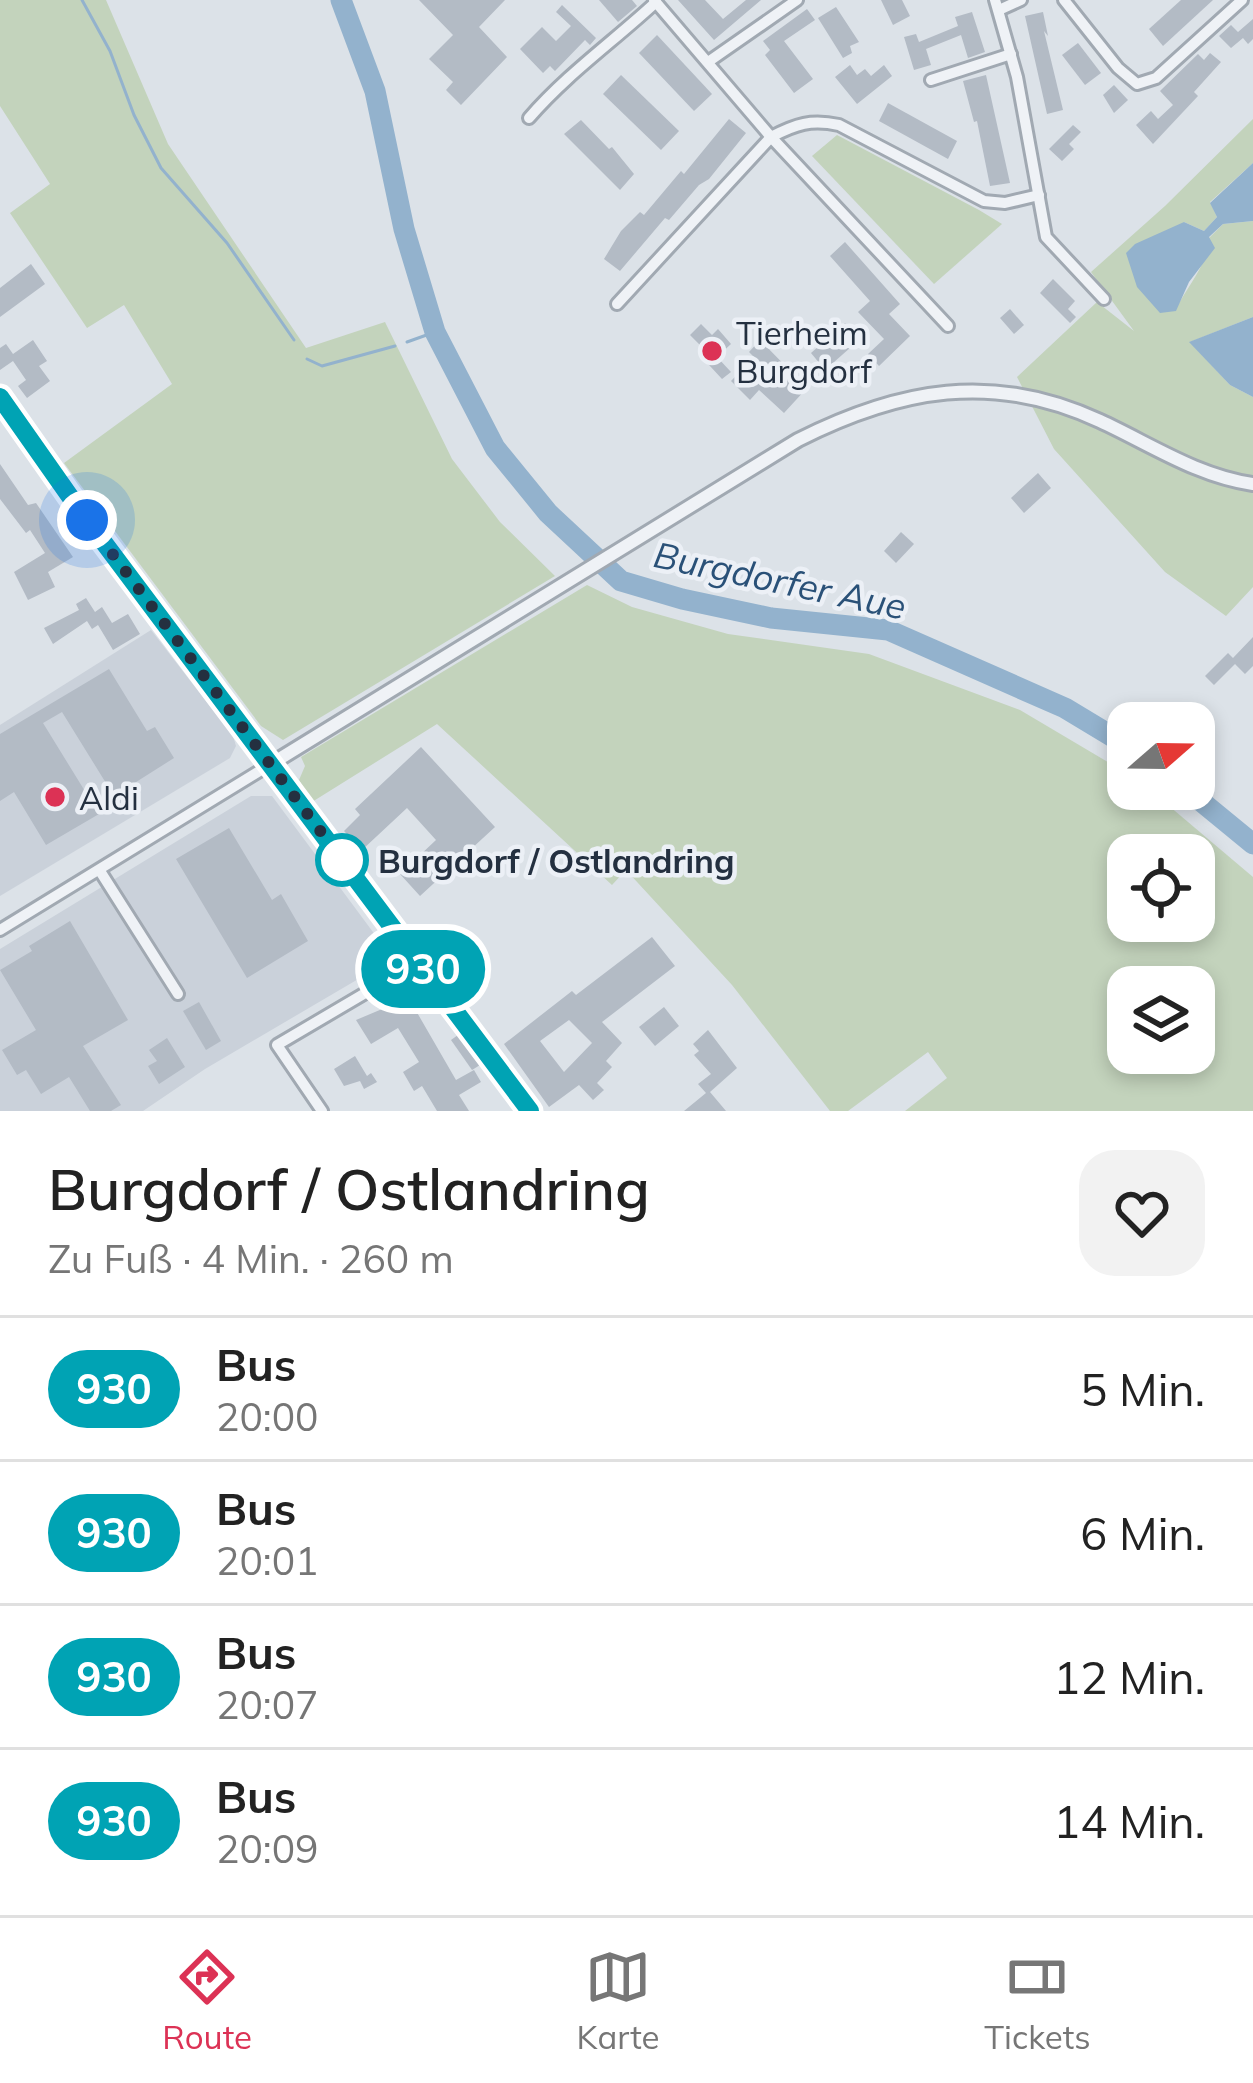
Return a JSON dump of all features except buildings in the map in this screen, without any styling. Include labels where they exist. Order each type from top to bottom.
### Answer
[{"type":"street","points":[[708,62],[797,0]]},
{"type":"street","points":[[1022,0],[997,5],[1046,237],[1104,298]]},
{"type":"street","points":[[1064,0],[1118,68],[1137,84],[1156,78],[1242,0]]},
{"type":"street","points":[[530,118],[559,84],[603,51],[655,1],[771,137],[948,326]]},
{"type":"street","points":[[931,80],[1011,54]]},
{"type":"street","points":[[617,304],[771,137],[813,120],[838,124],[984,200],[1005,203],[1039,195]]},
{"type":"street","points":[[0,930],[620,550],[835,421],[875,404],[940,392],[1016,394],[1063,405],[1214,476],[1253,484]]},
{"type":"street","points":[[0,397],[530,1111]]},
{"type":"street","points":[[100,871],[178,994]]},
{"type":"street","points":[[322,1111],[277,1045],[418,962]]},
{"type":"shaded area","points":[[151,630],[233,736],[236,746],[230,758],[0,896],[0,725]]},
{"type":"shaded area","points":[[251,796],[272,796],[390,955],[389,961],[143,1111],[0,1111],[0,949]]},
{"type":"green space","points":[[0,0],[106,0],[168,144],[306,348],[385,322],[452,459],[500,522],[555,576],[283,740],[261,726],[64,463],[172,384],[124,305],[87,328],[10,213],[50,184],[0,106]]},
{"type":"green space","points":[[1253,119],[1253,163],[1210,202],[1217,217],[1204,231],[1184,222],[1175,311],[1201,266],[1209,238],[1223,224],[1253,221],[1253,317],[1190,342],[1230,385],[1253,397],[1253,587],[1226,616],[1165,572],[1054,449],[1017,377],[1097,302],[1134,331],[1091,272]]},
{"type":"green space","points":[[837,135],[1002,224],[934,284],[812,156]]},
{"type":"green space","points":[[587,585],[632,607],[728,634],[869,654],[1020,710],[1107,762],[1107,810],[1174,810],[1202,834],[1107,834],[1107,942],[1215,942],[1215,845],[1253,877],[1253,1111],[905,1111],[947,1078],[928,1052],[848,1111],[830,1111],[732,985],[626,870],[612,885],[437,724],[312,802],[299,780],[305,766],[301,757]]},
{"type":"water","points":[[1253,163],[1253,221],[1223,224],[1209,237],[1215,248],[1189,282],[1176,311],[1160,313],[1137,287],[1126,253],[1135,244],[1184,222],[1204,231],[1217,217],[1210,203]]},
{"type":"water","points":[[1253,317],[1253,397],[1230,385],[1189,342]]},
{"type":"waterway","points":[[82,0],[110,51],[161,168],[227,243],[294,340]]},
{"type":"waterway","name":"Burgdorfer Aue","points":[[341,0],[375,91],[404,229],[435,332],[495,448],[548,513],[621,581],[771,618],[888,630],[1065,708],[1107,733]]},
{"type":"waterway","points":[[407,342],[435,332]]},
{"type":"waterway","points":[[307,359],[322,366],[395,346]]},
{"type":"waterway","name":"Burgdorfer Aue","points":[[1212,810],[1253,844]]},
{"type":"bus line","name":"930","points":[[0,397],[530,1111]]},
{"type":"place","name":"Tierheim Burgdorf","points":[[712,351]]},
{"type":"place","name":"Aldi","points":[[55,797]]},
{"type":"place","name":"Burgdorf / Ostlandring","points":[[342,860]]},
{"type":"route","points":[[87,520],[271,764],[351,872],[342,860]]}]
